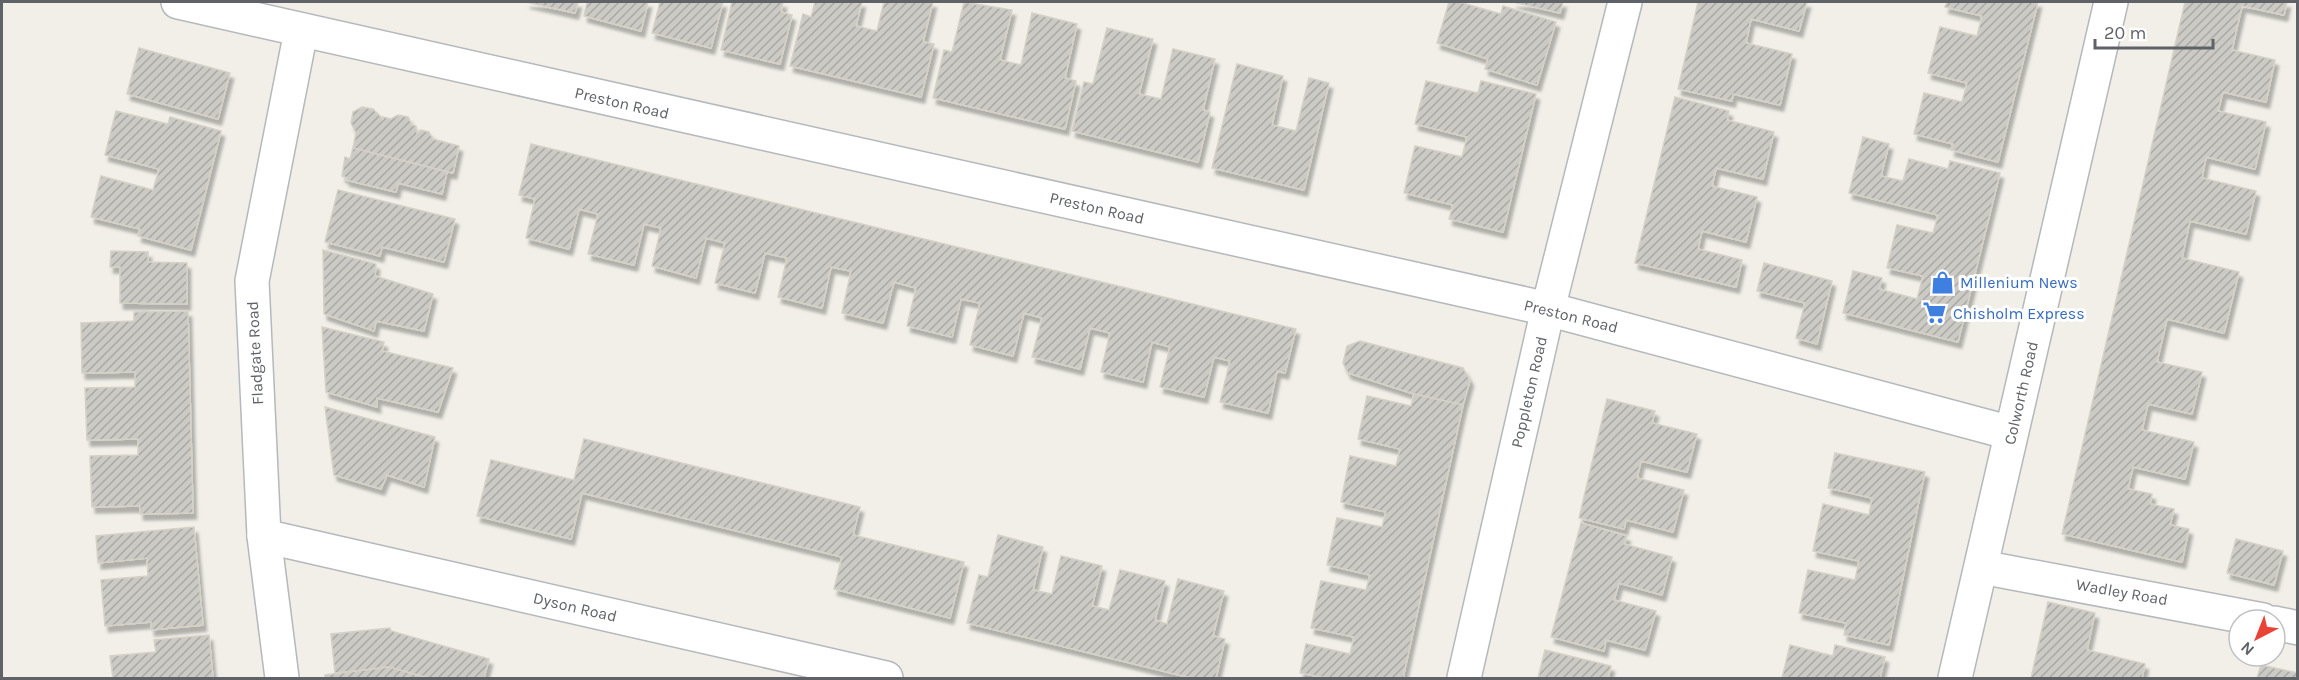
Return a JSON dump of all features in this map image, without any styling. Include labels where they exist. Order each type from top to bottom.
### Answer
[{"type":"street","name":"Preston Road","points":[[178,2],[1548,309],[2011,433]]},
{"type":"street","name":"Poppleton Road","points":[[1464,678],[1548,309],[1626,2]]},
{"type":"street","name":"Colworth Road","points":[[1955,678],[2111,2]]},
{"type":"street","name":"Fladgate Road","points":[[282,678],[264,536],[252,281],[301,31]]},
{"type":"street","name":"Dyson Road","points":[[264,536],[796,668],[886,678]]},
{"type":"street","name":"Wadley Road","points":[[1981,567],[2227,613]]},
{"type":"building","points":[[526,2],[578,2],[575,13]]},
{"type":"building","points":[[587,2],[648,2],[641,31],[584,16]]},
{"type":"building","points":[[660,2],[723,2],[711,48],[652,33]]},
{"type":"building","points":[[732,2],[783,2],[781,12],[792,15],[780,64],[721,50]]},
{"type":"building","points":[[815,2],[862,2],[856,26],[877,31],[884,2],[933,2],[923,42],[934,44],[921,97],[790,66],[803,14],[811,17]]},
{"type":"building","points":[[964,2],[1012,10],[1000,60],[1021,65],[1032,13],[1077,24],[1065,78],[1076,81],[1065,129],[933,98],[944,50],[952,52]]},
{"type":"building","points":[[1449,2],[1459,2],[1501,14],[1503,6],[1556,22],[1537,85],[1485,69],[1488,59],[1437,43]]},
{"type":"building","points":[[1513,2],[1563,2],[1560,13]]},
{"type":"building","points":[[1698,2],[1807,2],[1799,31],[1751,19],[1746,43],[1792,54],[1780,105],[1733,94],[1732,101],[1678,89]]},
{"type":"building","points":[[1947,2],[2038,2],[1998,162],[1951,150],[1953,144],[1914,134],[1924,93],[1962,102],[1967,83],[1928,73],[1940,27],[1977,36],[1982,16],[1945,7]]},
{"type":"building","points":[[2185,2],[2287,2],[2284,15],[2242,6],[2232,50],[2275,60],[2266,102],[2223,92],[2218,111],[2266,122],[2255,169],[2206,157],[2202,178],[2256,191],[2246,234],[2190,221],[2182,258],[2239,272],[2224,333],[2167,319],[2157,362],[2202,372],[2192,414],[2148,404],[2142,430],[2194,442],[2185,479],[2133,467],[2128,489],[2152,494],[2150,504],[2174,509],[2170,525],[2189,529],[2182,562],[2062,534]]},
{"type":"building","points":[[1107,28],[1153,39],[1139,94],[1161,99],[1173,49],[1215,59],[1203,110],[1210,112],[1198,162],[1072,131],[1084,82],[1093,84]]},
{"type":"building","points":[[139,48],[230,73],[218,119],[127,94]]},
{"type":"building","points":[[1237,64],[1283,76],[1272,125],[1296,131],[1309,78],[1329,83],[1304,190],[1212,168]]},
{"type":"building","points":[[1426,81],[1478,93],[1481,81],[1536,94],[1503,232],[1449,219],[1453,205],[1404,193],[1415,146],[1462,157],[1467,137],[1415,124]]},
{"type":"building","points":[[1675,97],[1729,111],[1727,120],[1774,132],[1763,179],[1716,168],[1712,186],[1757,197],[1746,242],[1702,231],[1698,249],[1742,260],[1736,287],[1635,263]]},
{"type":"building","points":[[362,107],[373,109],[383,119],[383,117],[391,119],[398,115],[408,117],[412,125],[416,126],[417,134],[421,130],[429,132],[433,139],[459,146],[453,173],[353,148],[356,133],[351,123],[353,112]]},
{"type":"building","points":[[116,111],[168,124],[170,117],[221,131],[191,250],[138,236],[140,229],[91,217],[101,176],[153,190],[159,169],[105,155]]},
{"type":"building","points":[[1863,137],[1889,144],[1881,176],[1903,181],[1909,159],[1948,169],[1950,161],[2000,173],[1958,342],[1843,313],[1853,271],[1882,278],[1879,289],[1917,299],[1923,276],[1887,268],[1897,225],[1933,233],[1938,215],[1849,193]]},
{"type":"building","points":[[531,144],[1296,329],[1285,373],[1277,371],[1268,413],[1220,402],[1230,361],[1214,357],[1204,397],[1160,387],[1170,347],[1152,342],[1143,382],[1101,372],[1110,333],[1090,328],[1080,369],[1032,357],[1042,318],[1024,313],[1013,356],[970,345],[980,303],[961,299],[952,337],[907,326],[916,288],[894,282],[883,323],[842,313],[851,271],[831,267],[822,308],[778,297],[787,258],[765,253],[755,293],[715,283],[725,243],[706,238],[696,278],[652,266],[661,228],[644,224],[634,265],[588,254],[598,214],[579,209],[569,249],[526,238],[535,199],[519,195]]},
{"type":"building","points":[[353,148],[447,172],[442,194],[398,183],[396,192],[346,180],[347,178],[342,176],[345,157],[350,159]]},
{"type":"building","points":[[338,190],[455,219],[444,262],[382,247],[380,256],[325,242]]},
{"type":"building","points":[[323,250],[376,264],[375,276],[433,294],[424,331],[376,321],[374,331],[324,314]]},
{"type":"building","points":[[111,251],[148,252],[148,262],[187,263],[187,304],[120,303],[120,267],[110,267]]},
{"type":"building","points":[[1764,263],[1832,281],[1817,344],[1796,338],[1805,303],[1757,291]]},
{"type":"building","points":[[188,311],[193,513],[140,514],[140,506],[92,507],[90,456],[138,455],[138,439],[87,440],[85,388],[135,387],[135,372],[82,373],[81,323],[134,321],[134,312]]},
{"type":"building","points":[[322,327],[384,342],[382,351],[453,368],[438,412],[377,398],[377,407],[326,392]]},
{"type":"building","points":[[1360,341],[1463,368],[1470,380],[1463,405],[1414,394],[1348,373],[1343,363],[1347,346]]},
{"type":"building","points":[[1414,394],[1463,405],[1403,678],[1326,678],[1300,673],[1306,644],[1350,654],[1354,637],[1311,628],[1321,581],[1366,590],[1370,575],[1327,565],[1337,518],[1382,527],[1386,512],[1341,502],[1350,456],[1396,466],[1400,449],[1358,439],[1367,396],[1411,406]]},
{"type":"building","points":[[1607,399],[1655,411],[1652,423],[1697,434],[1687,472],[1641,461],[1637,478],[1684,490],[1673,532],[1626,520],[1624,529],[1579,518]]},
{"type":"building","points":[[325,407],[435,437],[424,487],[387,475],[381,489],[334,475]]},
{"type":"building","points":[[584,439],[860,507],[853,535],[964,562],[950,618],[834,589],[842,557],[582,493],[571,539],[477,516],[491,460],[574,480]]},
{"type":"building","points":[[1835,453],[1925,472],[1889,645],[1844,635],[1846,623],[1799,613],[1808,570],[1855,580],[1859,561],[1813,551],[1823,504],[1869,515],[1872,498],[1828,488]]},
{"type":"building","points":[[1581,523],[1627,536],[1624,544],[1672,557],[1662,595],[1619,583],[1614,600],[1656,611],[1645,650],[1606,640],[1604,651],[1551,637]]},
{"type":"building","points":[[194,527],[203,625],[151,630],[151,622],[105,626],[101,580],[148,576],[147,558],[98,563],[96,536]]},
{"type":"building","points":[[998,535],[1043,547],[1033,590],[1052,594],[1061,556],[1102,566],[1092,606],[1109,610],[1120,570],[1165,581],[1155,620],[1167,624],[1178,579],[1224,591],[1213,636],[1225,639],[1216,678],[1191,678],[967,623],[979,575],[988,577]]},
{"type":"building","points":[[2236,539],[2283,551],[2274,585],[2227,573]]},
{"type":"building","points":[[2048,602],[2095,613],[2087,650],[2145,664],[2142,678],[2031,678]]},
{"type":"building","points":[[390,628],[391,631],[489,659],[484,678],[428,678],[389,667],[335,673],[331,634]]},
{"type":"building","points":[[209,635],[213,678],[113,678],[110,656],[156,652],[154,640]]},
{"type":"building","points":[[1790,645],[1833,656],[1835,645],[1885,657],[1880,678],[1782,678]]},
{"type":"building","points":[[1545,650],[1611,666],[1608,678],[1538,678]]},
{"type":"building","points":[[389,667],[428,678],[325,678],[325,675]]},
{"type":"building","points":[[2260,668],[2275,668],[2298,673],[2298,678],[2257,678]]},
{"type":"place","name":"Millenium News","points":[[1942,282]]},
{"type":"place","name":"Chisholm Express","points":[[1935,313]]}]
